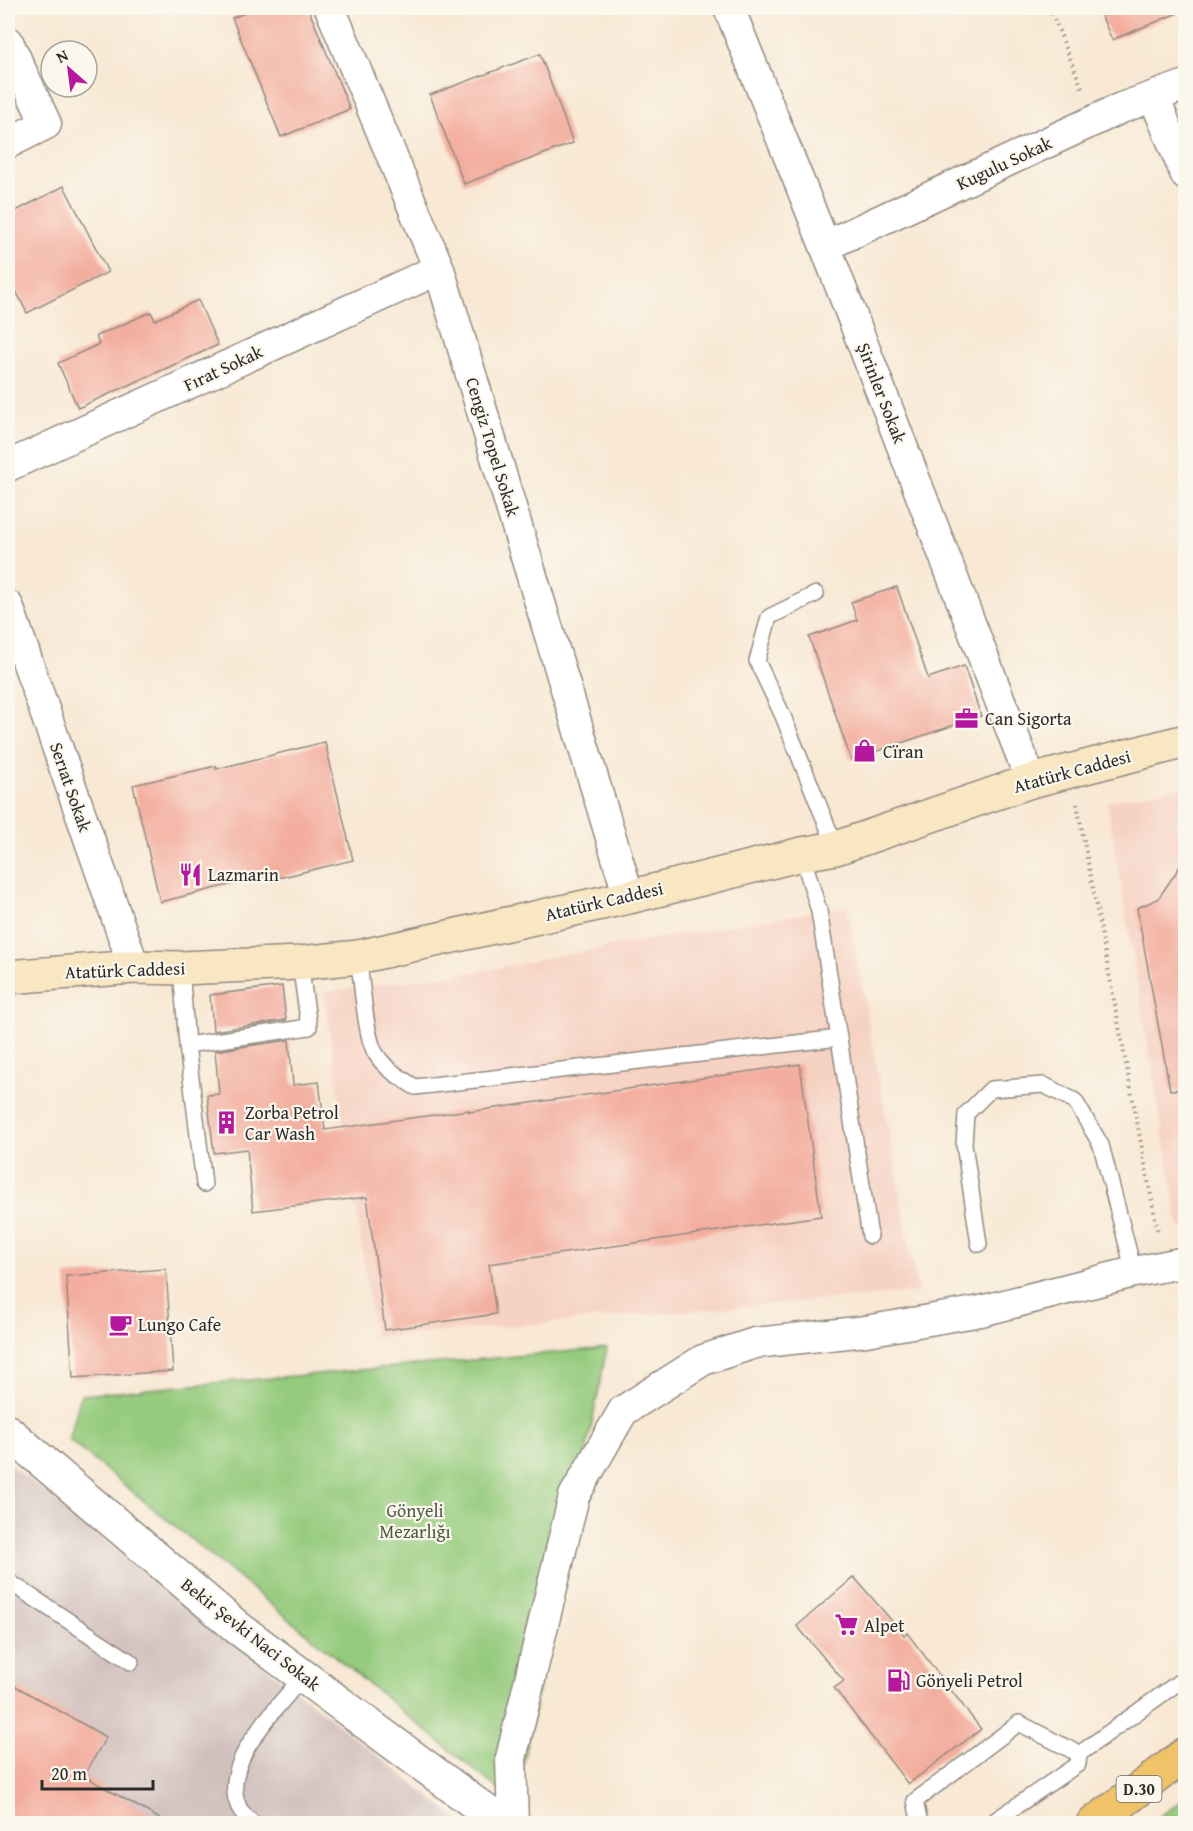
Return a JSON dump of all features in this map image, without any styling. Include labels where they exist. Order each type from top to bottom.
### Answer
[{"type":"highway","name":"D.30","points":[[1093,1824],[1185,1754]]},
{"type":"main road","name":"Atatürk Caddesi","points":[[8,977],[134,967],[181,968],[300,963],[358,957],[836,848],[1031,781],[1185,741]]},
{"type":"street","name":"Cengiz Topel Sokak","points":[[330,8],[439,269],[629,897]]},
{"type":"street","name":"Şirinler Sokak","points":[[729,8],[825,246],[1031,781]]},
{"type":"street","points":[[8,42],[46,124],[8,143]]},
{"type":"street","name":"Kugulu Sokak","points":[[825,246],[1121,108],[1185,86]]},
{"type":"street","points":[[1154,97],[1185,175]]},
{"type":"street","name":"Fırat Sokak","points":[[8,466],[439,269]]},
{"type":"street","name":"Serıat Sokak","points":[[8,606],[134,967]]},
{"type":"street","points":[[513,1824],[511,1758],[574,1496],[623,1411],[703,1360],[755,1343],[866,1331],[981,1311],[1134,1272],[1175,1264]]},
{"type":"street","name":"Bekir Şevki Naci Sokak","points":[[8,1432],[238,1628],[503,1824]]},
{"type":"lane","points":[[816,594],[769,617],[758,661],[783,716],[836,848]]},
{"type":"lane","points":[[802,854],[819,911],[870,1236]]},
{"type":"lane","points":[[358,957],[366,1020],[375,1053],[394,1074],[415,1087],[839,1038]]},
{"type":"lane","points":[[187,1045],[309,1027],[300,963]]},
{"type":"lane","points":[[181,968],[187,1045],[204,1184]]},
{"type":"lane","points":[[979,1244],[964,1144],[966,1114],[991,1089],[1044,1086],[1075,1101],[1101,1145],[1134,1272]]},
{"type":"lane","points":[[8,1581],[131,1662]]},
{"type":"lane","points":[[253,1824],[238,1807],[234,1785],[245,1748],[303,1676]]},
{"type":"lane","points":[[990,1824],[1078,1764],[1079,1754],[1185,1677]]},
{"type":"lane","points":[[920,1824],[915,1801],[1019,1724],[1079,1754]]},
{"type":"path","points":[[1050,8],[1095,121]]},
{"type":"path","points":[[1071,771],[1175,1264]]},
{"type":"shaded area","points":[[1185,786],[1186,1227],[1179,1228],[1107,802]]},
{"type":"shaded area","points":[[847,906],[918,1292],[375,1337],[324,992],[487,970]]},
{"type":"shaded area","points":[[8,1463],[463,1823],[8,1823]]},
{"type":"green space","name":"Gönyeli Mezarlığı","points":[[607,1348],[519,1786],[510,1799],[69,1440],[81,1395]]},
{"type":"green space","points":[[1185,1799],[1185,1823],[1150,1823]]},
{"type":"building","points":[[257,8],[308,8],[350,109],[281,137],[232,18]]},
{"type":"building","points":[[1098,8],[1185,8],[1185,10],[1112,40]]},
{"type":"building","points":[[540,54],[573,143],[464,184],[430,95]]},
{"type":"building","points":[[64,186],[108,272],[27,313],[8,275],[8,215]]},
{"type":"building","points":[[198,300],[218,345],[78,408],[58,363],[99,344],[96,336],[151,312],[155,320]]},
{"type":"building","points":[[897,587],[928,678],[964,666],[981,716],[851,760],[809,637],[857,620],[851,602]]},
{"type":"building","points":[[325,742],[353,860],[270,880],[269,875],[160,902],[133,785],[216,766],[216,769]]},
{"type":"building","points":[[1185,859],[1185,1089],[1170,1090],[1137,908],[1158,899]]},
{"type":"building","points":[[282,986],[286,1020],[213,1031],[210,995]]},
{"type":"building","points":[[289,1040],[293,1085],[319,1082],[325,1130],[469,1110],[469,1112],[800,1064],[821,1216],[489,1264],[496,1314],[385,1330],[367,1197],[253,1211],[247,1149],[214,1153],[207,1095],[219,1094],[215,1051]]},
{"type":"building","name":"Lungo Cafe","points":[[166,1269],[173,1371],[73,1378],[66,1276]]},
{"type":"building","points":[[854,1577],[904,1635],[907,1633],[981,1729],[908,1784],[834,1688],[844,1681],[797,1626]]},
{"type":"building","points":[[8,1682],[106,1737],[84,1776],[169,1824],[8,1824]]},
{"type":"place","name":"Can Sigorta","points":[[967,718]]},
{"type":"place","name":"Cïran","points":[[865,751]]},
{"type":"place","name":"Lazmarin","points":[[190,874]]},
{"type":"place","name":"Zorba Petrol Car Wash","points":[[227,1122]]},
{"type":"place","name":"Lungo Cafe","points":[[120,1324]]},
{"type":"place","name":"Alpet","points":[[846,1625]]},
{"type":"place","name":"Gönyeli Petrol","points":[[898,1680]]}]
